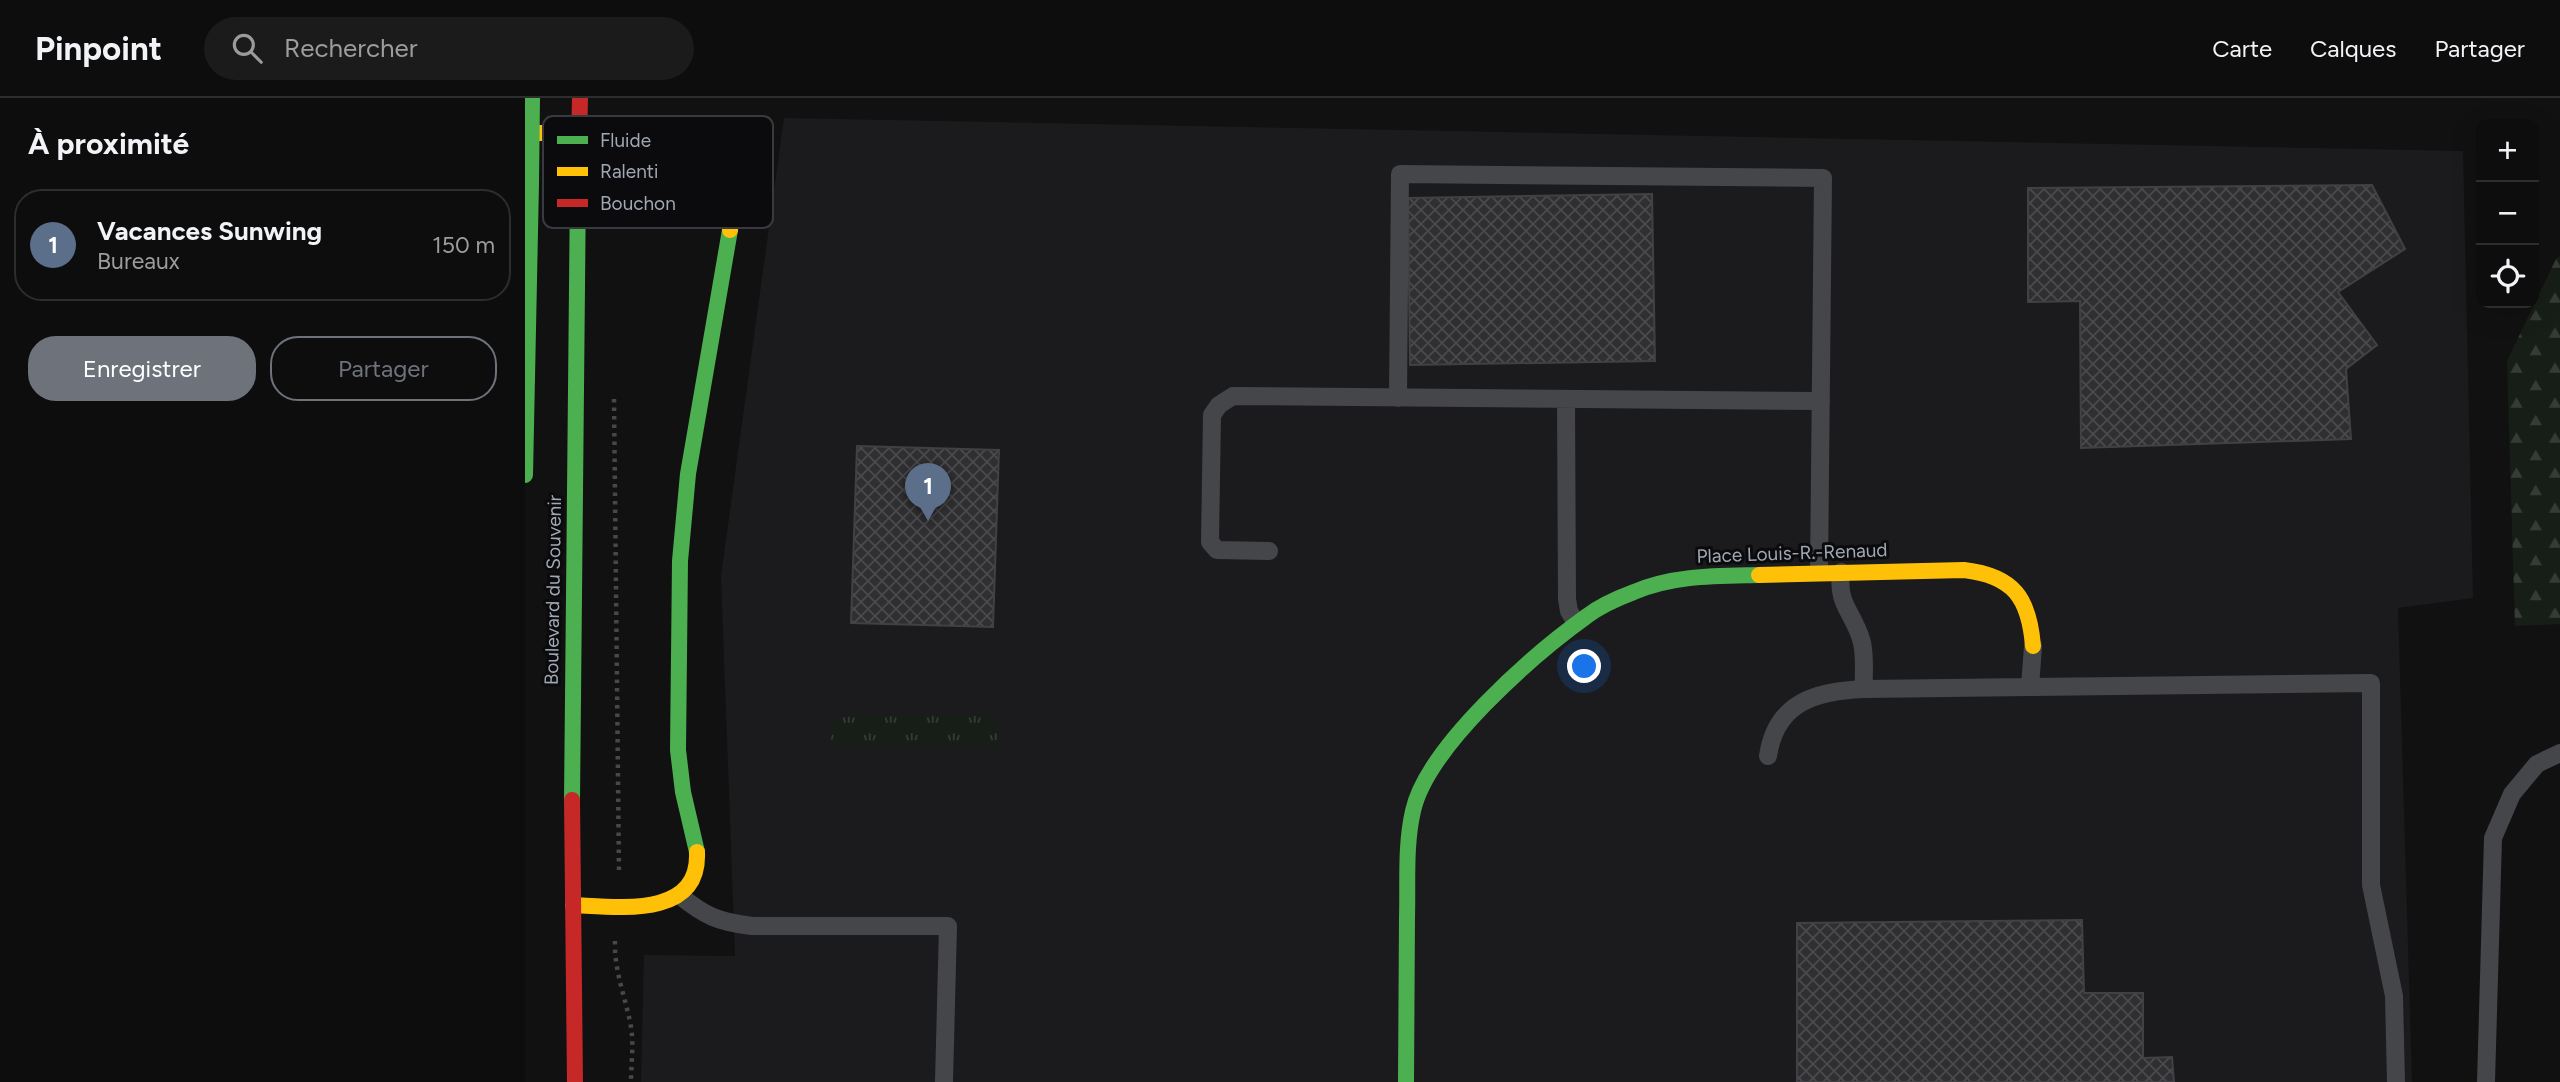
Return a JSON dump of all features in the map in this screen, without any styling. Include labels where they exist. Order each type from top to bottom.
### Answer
[{"type":"street","name":"Boulevard du Souvenir","points":[[525,475],[532,98]]},
{"type":"street","name":"Boulevard du Souvenir","points":[[580,98],[580,116]]},
{"type":"street","points":[[525,133],[543,133]]},
{"type":"street","name":"Boulevard du Souvenir","points":[[575,1082],[573,905],[578,228]]},
{"type":"street","points":[[573,905],[647,905],[669,900],[679,895],[692,881],[697,864],[680,769],[677,735],[682,538],[688,475],[730,228]]},
{"type":"street","name":"Place Louis-R.-Renaud","points":[[1406,1082],[1408,853],[1413,810],[1424,782],[1435,764],[1465,725],[1539,653],[1576,623],[1635,591],[1664,582],[1699,576],[1951,570],[1991,574],[2011,586],[2026,604],[2033,630],[2033,646]]},
{"type":"lane","points":[[1398,398],[1400,174],[1823,178],[1819,572]]},
{"type":"lane","points":[[1269,551],[1217,550],[1210,542],[1212,415],[1219,405],[1233,396],[1821,401]]},
{"type":"lane","points":[[1566,399],[1567,599],[1569,611],[1576,623]]},
{"type":"lane","points":[[1841,572],[1841,598],[1863,643],[1864,689]]},
{"type":"lane","points":[[2030,687],[2033,646]]},
{"type":"lane","points":[[1768,756],[1770,739],[1779,723],[1795,706],[1816,695],[1838,690],[2371,683],[2371,885],[2394,996],[2396,1082]]},
{"type":"lane","points":[[2486,1082],[2493,838],[2512,794],[2537,764],[2560,753]]},
{"type":"lane","points":[[679,895],[715,920],[751,926],[948,926],[944,1082]]},
{"type":"path","points":[[614,388],[614,581],[620,861]]},
{"type":"path","points":[[614,958],[631,1030],[631,1082]]},
{"type":"shaded area","points":[[784,118],[2463,151],[2473,598],[2398,608],[2412,1082],[641,1082],[644,955],[735,956],[721,576],[769,228],[773,228],[773,198]]},
{"type":"green space","points":[[2560,256],[2560,624],[2515,626],[2507,361],[2532,308],[2539,308],[2539,294]]},
{"type":"green space","points":[[998,715],[998,745],[832,744],[830,729],[837,719],[843,717]]},
{"type":"building","points":[[2372,185],[2405,249],[2338,292],[2377,345],[2346,369],[2351,439],[2081,448],[2080,301],[2028,302],[2028,188]]},
{"type":"building","points":[[1652,194],[1655,361],[1410,365],[1408,198]]},
{"type":"building","points":[[857,446],[999,450],[993,627],[851,623]]},
{"type":"building","points":[[2082,920],[2084,993],[2143,993],[2143,1058],[2172,1057],[2174,1082],[1797,1082],[1797,923]]},
{"type":"traffic: fast","points":[[531,183],[532,98]]},
{"type":"traffic: fast","points":[[525,475],[531,183]]},
{"type":"traffic: fast","points":[[572,800],[578,228]]},
{"type":"traffic: fast","points":[[697,852],[683,792],[678,750],[680,561],[688,474],[730,230]]},
{"type":"traffic: fast","points":[[1406,1082],[1409,837],[1413,811],[1422,786],[1439,759],[1460,731],[1512,678],[1565,633],[1609,602],[1665,582],[1759,575]]},
{"type":"traffic: slow","points":[[525,133],[543,133]]},
{"type":"traffic: slow","points":[[1759,575],[1964,570],[1981,573],[2007,584],[2016,592],[2028,615],[2033,646]]},
{"type":"traffic: slow","points":[[573,905],[632,907],[671,899],[685,889],[694,874],[697,852]]},
{"type":"traffic: jam","points":[[580,98],[580,116]]},
{"type":"traffic: jam","points":[[572,800],[575,1082]]},
{"type":"place","name":"Vacances Sunwing","points":[[928,521]]}]
